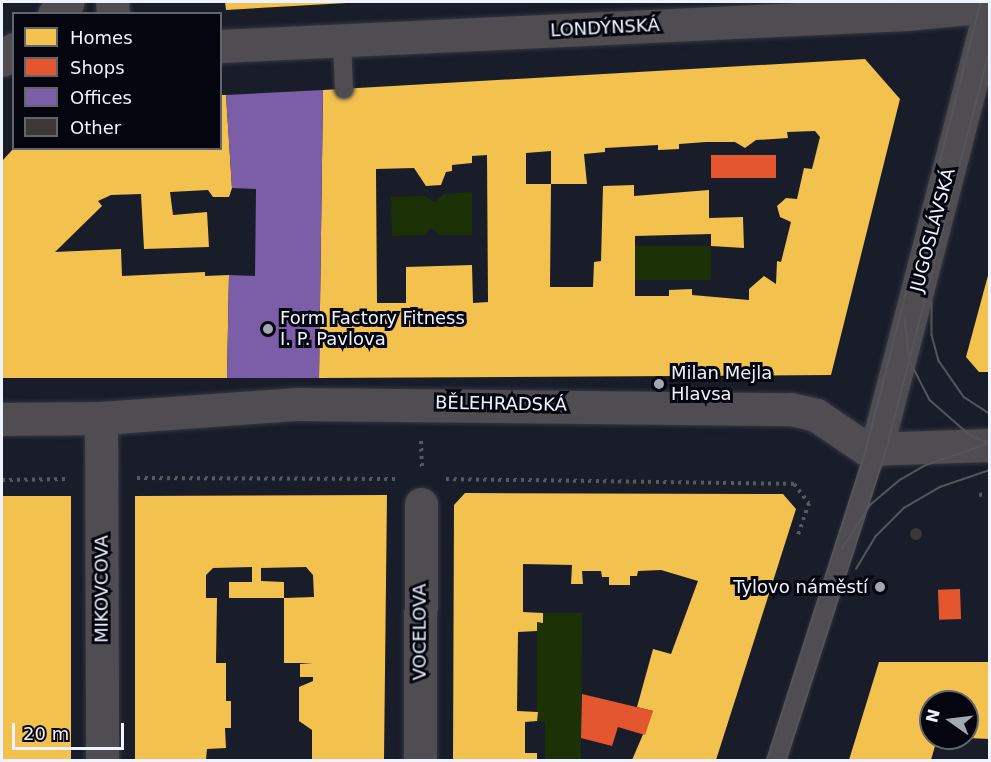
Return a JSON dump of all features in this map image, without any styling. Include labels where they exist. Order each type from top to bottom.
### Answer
[{"type":"street","points":[[56,12],[68,2]]},
{"type":"street","name":"LONDÝNSKÁ","points":[[222,46],[906,14],[990,8]]},
{"type":"street","name":"JUGOSLÁVSKÁ","points":[[876,450],[990,8]]},
{"type":"street","name":"BĚLEHRADSKÁ","points":[[2,419],[101,418],[309,404],[791,409],[816,415],[851,442],[876,450],[990,445]]},
{"type":"street","name":"MIKOVCOVA","points":[[101,418],[102,760]]},
{"type":"street","name":"VOCELOVA","points":[[420,760],[421,487]]},
{"type":"lane","points":[[342,40],[344,89]]},
{"type":"lane","points":[[777,760],[876,450]]},
{"type":"path","points":[[2,480],[102,478],[421,487],[794,484],[809,503],[798,536]]},
{"type":"path","points":[[979,495],[985,494]]},
{"type":"green space","points":[[472,192],[472,235],[439,235],[431,228],[424,235],[392,236],[391,197],[424,196],[435,202],[445,194]]},
{"type":"green space","points":[[635,246],[711,246],[711,280],[635,280]]},
{"type":"green space","points":[[543,613],[582,613],[581,760],[545,760],[545,722],[537,721],[537,622],[543,623]]},
{"type":"building: Homes","points":[[225,2],[346,2],[346,3],[226,10]]},
{"type":"building: Homes","points":[[865,59],[900,99],[831,375],[319,378],[323,90]],"holes":[[[815,131],[820,137],[812,169],[804,168],[797,199],[786,198],[777,206],[780,217],[791,222],[781,262],[777,261],[776,284],[764,276],[749,289],[749,300],[692,295],[692,289],[669,290],[669,296],[635,296],[635,236],[711,234],[711,246],[744,248],[743,217],[709,218],[709,190],[634,196],[634,185],[603,186],[601,261],[594,262],[593,287],[550,287],[551,184],[587,184],[584,154],[605,152],[605,148],[658,145],[658,150],[679,149],[679,144],[706,142],[735,142],[745,148],[756,140],[788,138],[787,132]],[[551,151],[551,184],[526,184],[526,153]],[[487,155],[488,302],[473,303],[472,265],[406,267],[406,303],[377,303],[376,169],[414,168],[426,186],[441,185],[446,172],[452,171],[452,165],[472,163],[472,156]]]},
{"type":"building: Homes","points":[[222,95],[226,95],[232,188],[229,197],[213,197],[208,190],[170,192],[173,215],[207,212],[209,247],[144,249],[141,194],[111,195],[98,201],[102,206],[55,252],[121,249],[122,276],[205,272],[205,276],[229,275],[227,378],[2,378],[2,161],[12,150],[222,150]]},
{"type":"building: Homes","points":[[990,268],[990,372],[979,372],[966,357]]},
{"type":"building: Homes","points":[[465,493],[783,494],[796,509],[716,760],[632,760],[653,711],[637,707],[653,649],[671,654],[698,581],[661,570],[638,571],[637,576],[630,576],[630,585],[609,585],[609,577],[602,577],[601,571],[582,571],[583,584],[571,584],[572,565],[523,564],[523,612],[543,613],[543,623],[537,622],[537,631],[518,632],[517,711],[538,712],[537,721],[525,722],[525,753],[537,753],[537,760],[453,760],[454,505]]},
{"type":"building: Homes","points":[[387,495],[384,760],[312,760],[312,730],[299,721],[299,687],[313,681],[313,677],[300,677],[300,664],[313,663],[284,663],[284,598],[229,598],[229,582],[252,582],[252,567],[213,568],[206,575],[206,598],[217,598],[216,663],[226,663],[226,701],[231,701],[231,728],[225,728],[226,748],[207,749],[206,760],[135,760],[135,496]],"holes":[[[306,567],[313,575],[314,597],[284,598],[284,582],[261,581],[261,568]]]},
{"type":"building: Homes","points":[[2,496],[71,496],[71,760],[2,760]]},
{"type":"building: Homes","points":[[879,662],[990,662],[990,739],[979,739],[979,690],[919,690],[919,750],[934,750],[931,760],[849,760]]},
{"type":"building: Shops","points":[[711,155],[776,155],[776,178],[711,178]]},
{"type":"building: Shops","points":[[960,589],[961,619],[939,620],[938,590]]},
{"type":"building: Shops","points":[[582,694],[653,711],[645,735],[618,727],[612,746],[581,738]]},
{"type":"building: Offices","points":[[323,90],[319,378],[227,378],[229,275],[255,276],[256,189],[232,188],[226,95]]},
{"type":"building: Other","points":[[918,528],[922,534],[918,540],[914,540],[910,532]]},
{"type":"tram line","points":[[767,760],[866,449],[981,2]]},
{"type":"tram line","points":[[786,760],[886,450],[990,49]]},
{"type":"tram line","points":[[932,302],[932,335],[939,361],[964,397],[990,414]]},
{"type":"tram line","points":[[905,319],[910,361],[930,400],[970,435],[990,444]]},
{"type":"tram line","points":[[842,549],[870,505],[900,480],[926,465],[990,443]]},
{"type":"tram line","points":[[856,569],[875,537],[904,508],[940,487],[990,470]]},
{"type":"place","name":"Form Factory Fitness I. P. Pavlova","points":[[268,329]]},
{"type":"place","name":"Milan Mejla Hlavsa","points":[[659,384]]},
{"type":"place","name":"Tylovo náměstí","points":[[880,587]]}]
